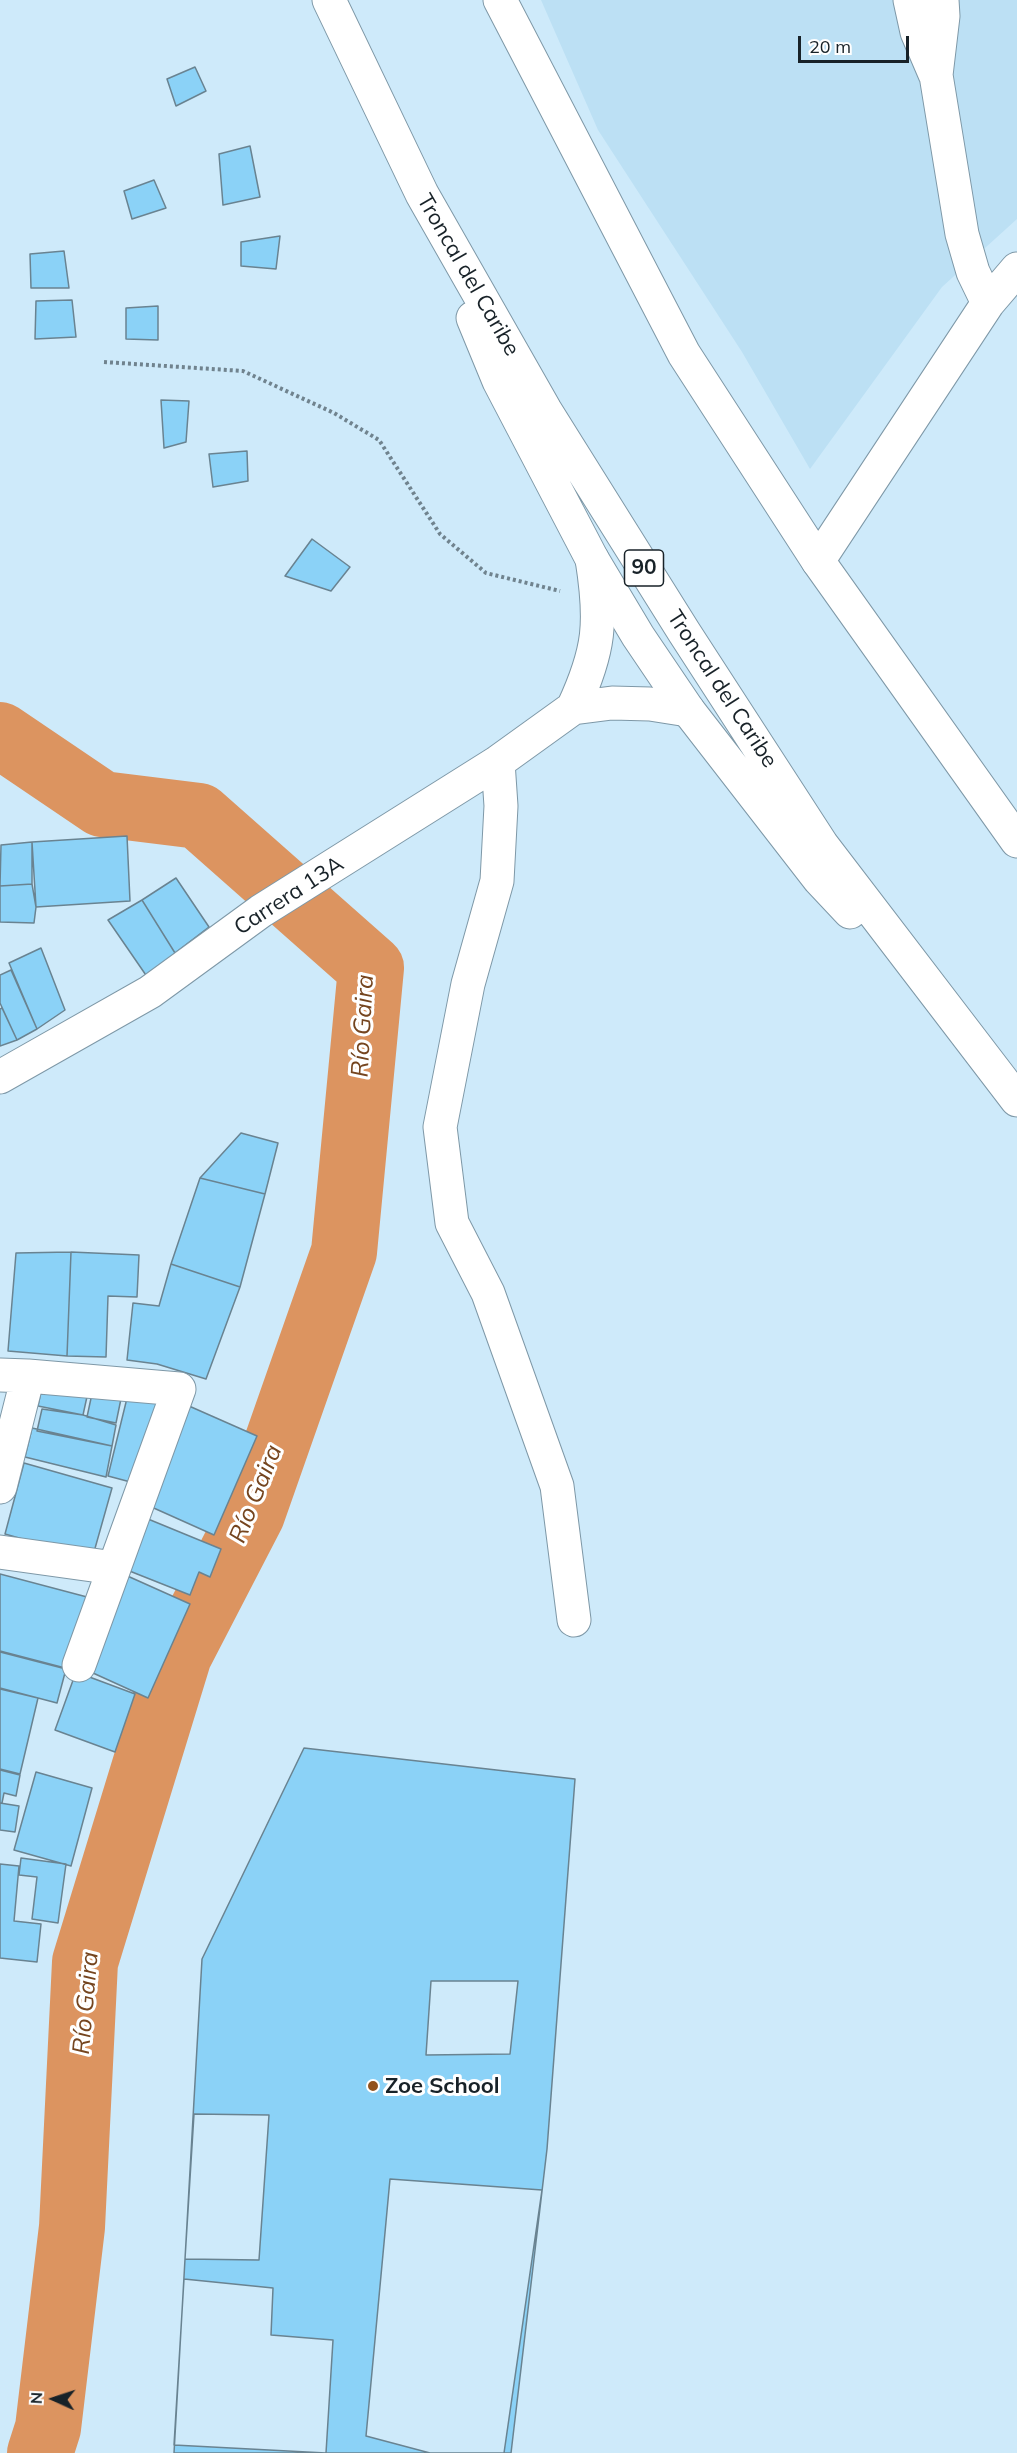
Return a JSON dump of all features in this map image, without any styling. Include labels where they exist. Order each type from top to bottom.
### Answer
[{"type":"main road","name":"Troncal del Caribe","points":[[329,0],[422,194],[545,410],[684,632],[822,845],[1017,1100]]},
{"type":"main road","points":[[500,0],[684,354],[818,561],[1017,841]]},
{"type":"main road","points":[[910,0],[917,32],[936,75],[962,234],[973,272],[988,303]]},
{"type":"main road","points":[[936,75],[943,16],[942,0]]},
{"type":"main road","points":[[422,194],[498,381],[592,559],[688,710],[819,879],[967,1035]]},
{"type":"main road","points":[[818,561],[988,303],[1017,269]]},
{"type":"main road","points":[[573,708],[591,665],[597,638],[599,601],[592,559]]},
{"type":"main road","name":"Carrera 13A","points":[[0,1077],[150,992],[261,911],[429,807],[498,762],[573,708],[612,703],[650,704],[688,710]]},
{"type":"main road","points":[[498,762],[501,806],[497,881],[468,984],[440,1127],[452,1223],[488,1293],[556,1486],[574,1620]]},
{"type":"main road","points":[[0,1487],[14,1375],[179,1389],[79,1665]]},
{"type":"main road","points":[[0,1552],[114,1568]]},
{"type":"path","points":[[104,362],[243,371],[334,413],[380,440],[440,534],[486,573],[599,601]]},
{"type":"shaded area","points":[[541,0],[1017,0],[1017,219],[942,287],[810,469],[742,352],[598,130]]},
{"type":"building","points":[[195,67],[206,91],[176,106],[167,79]]},
{"type":"building","points":[[250,146],[260,197],[223,205],[219,154]]},
{"type":"building","points":[[154,180],[166,208],[132,219],[124,191]]},
{"type":"building","points":[[280,236],[276,269],[241,266],[241,242]]},
{"type":"building","points":[[64,251],[69,288],[31,288],[30,254]]},
{"type":"building","points":[[72,300],[76,337],[35,339],[36,301]]},
{"type":"building","points":[[158,306],[158,340],[126,339],[126,308]]},
{"type":"building","points":[[161,400],[189,401],[186,442],[164,448]]},
{"type":"building","points":[[247,451],[248,481],[213,487],[209,454]]},
{"type":"building","points":[[312,539],[350,567],[331,591],[285,576]]},
{"type":"building","points":[[127,836],[130,901],[36,907],[32,842]]},
{"type":"building","points":[[32,842],[32,884],[0,886],[1,845]]},
{"type":"building","points":[[176,878],[209,927],[175,953],[142,900]]},
{"type":"building","points":[[32,884],[36,907],[34,923],[0,922],[0,886]]},
{"type":"building","points":[[142,900],[175,953],[150,981],[108,920]]},
{"type":"building","points":[[41,948],[65,1010],[37,1029],[9,963]]},
{"type":"building","points":[[11,970],[37,1029],[17,1040],[0,1003],[0,975]]},
{"type":"building","points":[[2,1008],[17,1040],[0,1046],[0,1009]]},
{"type":"building","points":[[241,1133],[278,1143],[265,1194],[200,1178]]},
{"type":"building","points":[[200,1178],[265,1194],[240,1287],[171,1264]]},
{"type":"building","points":[[71,1252],[67,1356],[8,1351],[16,1253]]},
{"type":"building","points":[[71,1252],[139,1255],[137,1297],[108,1296],[106,1357],[67,1356]]},
{"type":"building","points":[[171,1264],[240,1287],[206,1379],[157,1364],[127,1360],[133,1303],[159,1306]]},
{"type":"building","points":[[43,1382],[88,1392],[83,1415],[38,1406]]},
{"type":"building","points":[[93,1389],[122,1394],[116,1423],[87,1417]]},
{"type":"building","points":[[128,1394],[159,1402],[138,1484],[108,1476]]},
{"type":"building","points":[[189,1406],[257,1436],[214,1535],[147,1505]]},
{"type":"building","points":[[42,1409],[83,1415],[116,1425],[112,1446],[37,1431]]},
{"type":"building","points":[[32,1428],[112,1446],[106,1477],[25,1457]]},
{"type":"building","points":[[24,1463],[112,1488],[92,1559],[5,1534]]},
{"type":"building","points":[[148,1519],[221,1549],[210,1577],[199,1572],[190,1595],[127,1570]]},
{"type":"building","points":[[0,1574],[87,1597],[69,1669],[0,1651]]},
{"type":"building","points":[[123,1574],[190,1604],[148,1698],[82,1668]]},
{"type":"building","points":[[0,1652],[66,1669],[57,1703],[0,1688]]},
{"type":"building","points":[[76,1672],[135,1694],[115,1752],[55,1730]]},
{"type":"building","points":[[0,1689],[38,1698],[20,1774],[0,1769]]},
{"type":"building","name":"Zoe School","points":[[304,1748],[575,1779],[547,2149],[511,2453],[174,2453],[202,1959]]},
{"type":"building","points":[[0,1770],[20,1775],[16,1796],[4,1793],[2,1803],[0,1803]]},
{"type":"building","points":[[36,1772],[92,1788],[71,1866],[14,1850]]},
{"type":"building","points":[[0,1803],[19,1806],[15,1832],[0,1830]]},
{"type":"building","points":[[21,1858],[66,1864],[58,1923],[32,1919],[37,1877],[19,1875]]},
{"type":"building","points":[[0,1864],[19,1866],[14,1921],[41,1924],[37,1962],[0,1958]]},
{"type":"building","points":[[431,1981],[518,1981],[510,2054],[426,2055]]},
{"type":"building","points":[[194,2114],[269,2115],[259,2260],[185,2259]]},
{"type":"building","points":[[390,2179],[542,2190],[504,2453],[430,2453],[366,2436]]},
{"type":"building","points":[[184,2279],[273,2288],[271,2335],[333,2340],[326,2453],[174,2445]]},
{"type":"waterway","name":"Río Gaira","points":[[0,735],[102,804],[199,816],[371,968],[344,1252],[252,1514],[179,1655],[85,1962],[72,2227],[48,2428],[40,2453]]},
{"type":"place","name":"Zoe School","points":[[373,2086]]}]
